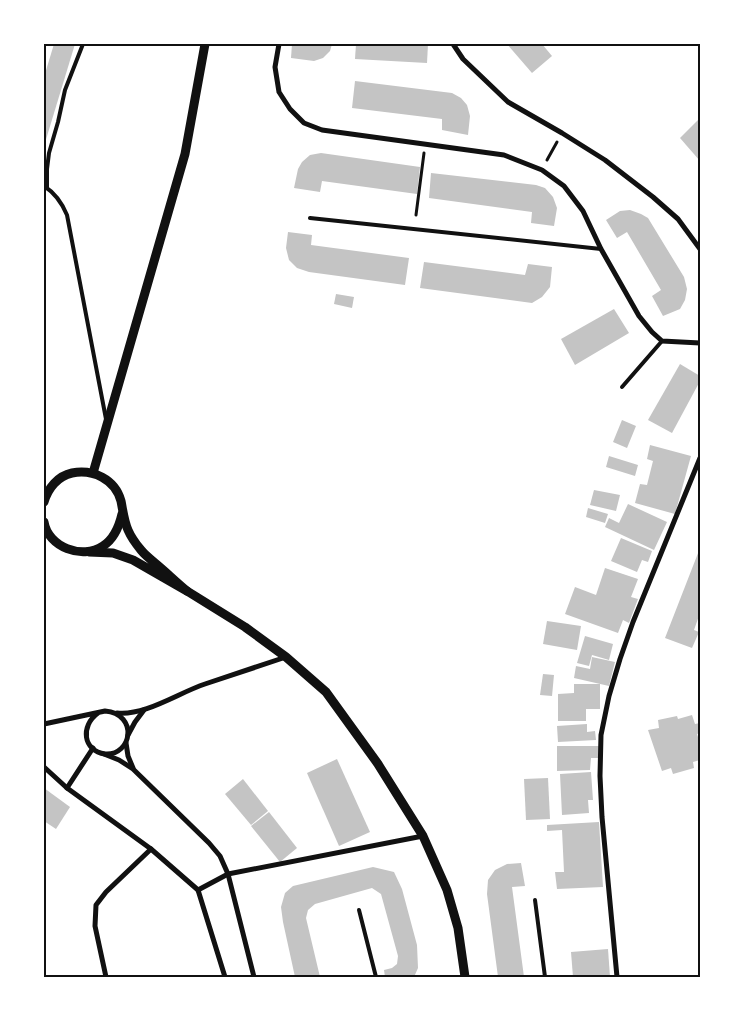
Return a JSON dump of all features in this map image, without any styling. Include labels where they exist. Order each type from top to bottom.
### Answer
[{"type":"street","points":[[94,473],[185,154],[205,44]]},
{"type":"street","points":[[278,44],[275,67],[279,92],[290,109],[304,123],[322,130],[504,155],[542,170],[564,186],[583,210],[601,248],[639,316],[652,332],[662,341],[700,343]]},
{"type":"street","points":[[454,44],[463,59],[508,102],[605,160],[653,196],[678,219],[700,249]]},
{"type":"street","points":[[617,977],[602,816],[600,776],[602,735],[609,696],[623,652],[700,458]]},
{"type":"street","points":[[44,502],[47,484],[70,474],[94,473],[106,479],[114,488],[120,500],[122,514],[128,531],[141,551],[187,591]]},
{"type":"street","points":[[89,552],[102,547],[110,540],[119,527],[122,514]]},
{"type":"street","points":[[44,522],[44,526],[52,538],[62,547],[75,552],[113,553],[133,560],[187,591],[245,626],[286,657],[326,692],[378,764],[423,836],[447,890],[458,928],[466,977]]},
{"type":"street","points":[[44,724],[105,712],[128,713],[144,710],[204,684],[286,657]]},
{"type":"street","points":[[104,754],[110,754],[122,748],[135,722],[144,710]]},
{"type":"street","points":[[112,712],[119,715],[124,721],[128,736]]},
{"type":"street","points":[[98,713],[88,723],[86,730],[88,743],[98,752],[119,760],[133,769],[210,843],[220,856],[228,874],[254,977]]},
{"type":"street","points":[[126,742],[128,756],[133,769]]},
{"type":"street","points":[[67,788],[93,748]]},
{"type":"street","points":[[44,767],[67,788],[151,850],[198,890],[225,977]]},
{"type":"street","points":[[198,890],[228,874],[423,836]]},
{"type":"street","points":[[106,977],[95,926],[96,905],[106,892],[151,850]]},
{"type":"lane","points":[[83,44],[65,90],[49,153],[45,187],[59,200],[67,215],[108,424]]},
{"type":"lane","points":[[310,218],[601,248]]},
{"type":"lane","points":[[622,387],[662,341]]},
{"type":"lane","points":[[535,900],[545,977]]},
{"type":"lane","points":[[359,910],[376,977]]},
{"type":"path","points":[[542,170],[562,133]]},
{"type":"path","points":[[416,215],[426,144]]},
{"type":"building","points":[[54,44],[75,44],[44,146],[44,77]]},
{"type":"building","points":[[292,44],[332,44],[330,51],[323,58],[314,61],[291,58]]},
{"type":"building","points":[[356,44],[428,44],[427,63],[355,59]]},
{"type":"building","points":[[507,44],[542,44],[552,56],[532,73]]},
{"type":"building","points":[[355,81],[452,93],[461,98],[467,105],[470,116],[468,135],[442,130],[442,119],[352,108]]},
{"type":"building","points":[[700,118],[700,161],[680,138]]},
{"type":"building","points":[[321,153],[420,167],[417,194],[322,181],[320,192],[294,188],[298,169],[302,162],[310,155]]},
{"type":"building","points":[[431,173],[536,185],[545,188],[553,197],[557,208],[554,226],[531,223],[532,212],[429,198]]},
{"type":"building","points":[[630,210],[648,218],[684,277],[687,289],[685,300],[680,309],[663,316],[652,296],[661,290],[627,232],[617,238],[606,220],[620,211]]},
{"type":"building","points":[[288,232],[312,235],[311,245],[409,258],[405,285],[309,272],[297,268],[289,260],[286,248]]},
{"type":"building","points":[[424,262],[525,275],[528,264],[552,267],[550,287],[542,297],[532,303],[420,288]]},
{"type":"building","points":[[336,294],[354,297],[352,308],[334,304]]},
{"type":"building","points":[[614,309],[629,333],[575,365],[561,339]]},
{"type":"building","points":[[680,364],[700,376],[700,381],[672,433],[648,420]]},
{"type":"building","points":[[622,420],[636,426],[627,448],[613,442]]},
{"type":"building","points":[[650,445],[691,456],[675,514],[635,503],[640,484],[647,485],[653,461],[647,459]]},
{"type":"building","points":[[609,456],[638,465],[635,476],[606,467]]},
{"type":"building","points":[[594,490],[620,495],[616,511],[590,505]]},
{"type":"building","points":[[628,504],[667,522],[654,550],[605,527],[609,518],[619,523]]},
{"type":"building","points":[[588,508],[608,514],[605,523],[586,517]]},
{"type":"building","points":[[621,538],[652,551],[648,562],[642,560],[637,572],[611,561]]},
{"type":"building","points":[[700,548],[700,613],[694,630],[699,632],[692,648],[665,638]]},
{"type":"building","points":[[605,568],[638,579],[631,597],[638,599],[629,623],[623,620],[618,633],[565,614],[575,587],[596,595]]},
{"type":"building","points":[[547,621],[581,626],[577,650],[543,644]]},
{"type":"building","points":[[585,636],[613,644],[609,660],[592,655],[589,666],[577,663]]},
{"type":"building","points":[[592,657],[615,662],[609,686],[574,678],[576,666],[590,669]]},
{"type":"building","points":[[543,674],[554,675],[552,696],[540,695]]},
{"type":"building","points":[[574,684],[600,684],[600,709],[586,709],[586,721],[558,721],[558,694],[574,693]]},
{"type":"building","points":[[692,715],[695,724],[700,723],[700,733],[697,734],[700,739],[700,760],[693,762],[694,768],[673,774],[671,768],[662,771],[648,730],[659,728],[658,720],[677,716],[678,719]]},
{"type":"building","points":[[587,724],[587,732],[595,731],[596,740],[558,742],[557,726]]},
{"type":"building","points":[[557,746],[599,746],[599,758],[591,758],[590,770],[557,771]]},
{"type":"building","points":[[337,759],[370,832],[339,846],[307,773]]},
{"type":"building","points":[[591,772],[593,800],[588,800],[589,813],[562,815],[560,774]]},
{"type":"building","points":[[548,778],[550,819],[526,820],[524,779]]},
{"type":"building","points":[[243,779],[268,811],[251,825],[225,794]]},
{"type":"building","points":[[44,788],[70,807],[56,829],[44,821]]},
{"type":"building","points":[[269,812],[297,848],[280,862],[251,826]]},
{"type":"building","points":[[599,822],[603,887],[557,889],[555,872],[564,872],[562,830],[547,831],[547,825]]},
{"type":"building","points":[[521,863],[525,886],[512,887],[524,977],[498,977],[487,894],[488,880],[495,870],[507,864]]},
{"type":"building","points":[[373,867],[394,872],[402,889],[417,945],[418,968],[414,977],[385,977],[384,970],[392,968],[397,964],[398,956],[381,894],[372,888],[315,904],[308,910],[306,918],[320,977],[295,977],[281,907],[285,893],[293,886]]},
{"type":"building","points":[[608,949],[610,977],[573,977],[571,952]]}]
